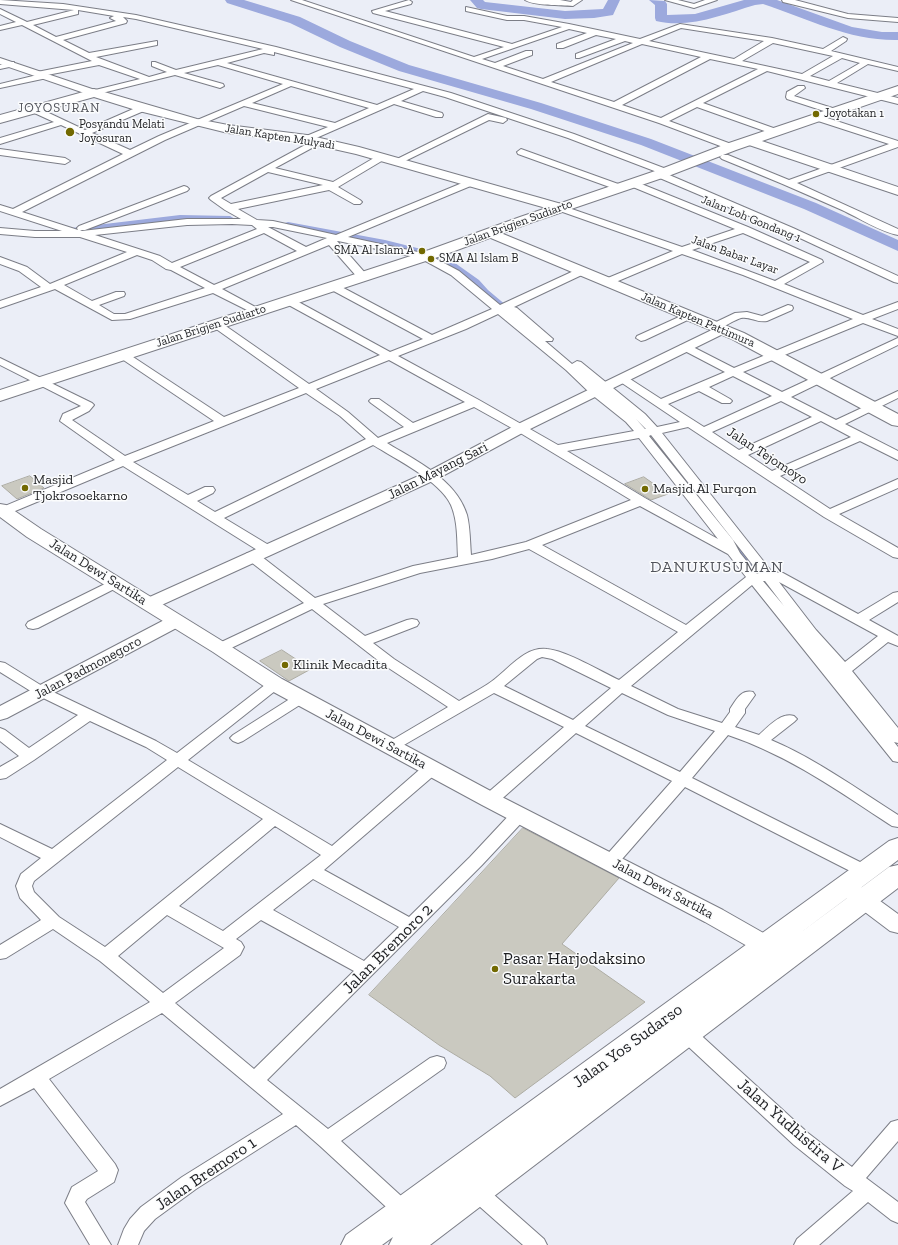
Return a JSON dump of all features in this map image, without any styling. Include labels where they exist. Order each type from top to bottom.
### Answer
[{"type":"main road","name":"Jalan Brigjen Sudiarto","points":[[0,396],[429,255],[708,156],[728,152],[750,141],[898,90]]},
{"type":"main road","name":"Jalan Kapten Mulyadi","points":[[94,92],[143,108],[196,122],[228,129],[313,140],[382,157],[560,208]]},
{"type":"main road","points":[[0,119],[94,92]]},
{"type":"main road","points":[[750,141],[898,191]]},
{"type":"main road","name":"Jalan Kapten Pattimura","points":[[491,233],[719,327],[775,354],[820,380],[898,421]]},
{"type":"main road","name":"Jalan Dewi Sartika","points":[[2,510],[275,684],[490,800],[714,916],[765,945]]},
{"type":"main road","name":"Jalan Yos Sudarso","points":[[357,1245],[404,1211],[686,1033],[857,886],[898,847]]},
{"type":"main road","name":"Jalan Yos Sudarso","points":[[404,1245],[477,1192],[552,1118],[765,945],[857,886],[898,874]]},
{"type":"street","points":[[295,0],[662,121],[789,183],[898,232]]},
{"type":"street","points":[[529,0],[573,4],[578,0]]},
{"type":"street","points":[[548,2],[556,0]]},
{"type":"street","points":[[669,0],[694,6],[713,0]]},
{"type":"street","points":[[786,0],[848,16],[898,20]]},
{"type":"street","points":[[0,2],[24,1],[136,17],[273,49],[532,122],[663,172],[898,280]]},
{"type":"street","points":[[0,5],[13,2]]},
{"type":"street","points":[[350,18],[408,2]]},
{"type":"street","points":[[0,5],[75,12],[120,19],[123,21],[57,39]]},
{"type":"street","points":[[467,5],[507,18],[524,18],[642,41],[803,76],[898,101]]},
{"type":"street","points":[[0,28],[25,24],[75,12]]},
{"type":"street","points":[[2,13],[57,39],[100,62],[148,80]]},
{"type":"street","points":[[370,13],[511,46]]},
{"type":"street","points":[[46,34],[86,25]]},
{"type":"street","points":[[475,59],[569,26]]},
{"type":"street","points":[[543,82],[677,26],[772,40],[898,69]]},
{"type":"street","points":[[560,46],[596,32]]},
{"type":"street","points":[[579,56],[624,38]]},
{"type":"street","points":[[824,52],[843,39]]},
{"type":"street","points":[[736,61],[772,40]]},
{"type":"street","points":[[88,56],[154,43]]},
{"type":"street","points":[[694,45],[719,50]]},
{"type":"street","points":[[0,61],[94,92],[264,51],[419,89]]},
{"type":"street","points":[[733,52],[748,55]]},
{"type":"street","points":[[496,66],[529,53]]},
{"type":"street","points":[[614,106],[709,56]]},
{"type":"street","points":[[803,76],[840,56]]},
{"type":"street","points":[[884,66],[893,61]]},
{"type":"street","points":[[0,86],[100,62]]},
{"type":"street","points":[[218,62],[377,108]]},
{"type":"street","points":[[832,83],[866,62]]},
{"type":"street","points":[[0,67],[11,64]]},
{"type":"street","points":[[154,64],[175,73],[220,86]]},
{"type":"street","points":[[662,121],[766,68]]},
{"type":"street","points":[[15,212],[196,122],[291,83]]},
{"type":"street","points":[[801,88],[790,94],[790,97],[836,112]]},
{"type":"street","points":[[305,251],[228,208],[214,198],[267,169],[335,126],[419,89]]},
{"type":"street","points":[[393,101],[439,115]]},
{"type":"street","points":[[242,103],[335,126]]},
{"type":"street","points":[[697,104],[776,132]]},
{"type":"street","points":[[85,133],[143,108]]},
{"type":"street","points":[[34,109],[131,154]]},
{"type":"street","points":[[398,161],[489,117],[508,121],[599,155],[625,162],[636,169],[663,172]]},
{"type":"street","points":[[818,118],[897,144]]},
{"type":"street","points":[[0,141],[63,122]]},
{"type":"street","points":[[789,183],[897,144]]},
{"type":"street","points":[[0,152],[65,161]]},
{"type":"street","name":"Jalan Loh Gondang 1","points":[[521,152],[624,186],[781,245],[818,262],[777,284]]},
{"type":"street","points":[[267,169],[334,185],[382,157]]},
{"type":"street","points":[[0,260],[23,269],[53,287],[112,317],[119,318],[213,289],[470,183]]},
{"type":"street","points":[[228,208],[329,187],[357,202]]},
{"type":"street","points":[[0,225],[76,231],[184,189]]},
{"type":"street","points":[[0,208],[76,231],[156,258],[170,267],[256,311]]},
{"type":"street","name":"Jalan Babar Layar","points":[[560,208],[777,284],[898,333]]},
{"type":"street","points":[[0,231],[35,234],[76,231],[186,217],[285,221],[340,237],[429,255],[503,308],[570,368],[640,416],[648,432],[728,543],[734,554]]},
{"type":"street","points":[[607,282],[683,250],[742,230],[766,220]]},
{"type":"street","points":[[170,267],[265,229]]},
{"type":"street","points":[[340,237],[362,276]]},
{"type":"street","points":[[0,305],[53,287],[136,252]]},
{"type":"street","points":[[2,510],[432,339],[582,271]]},
{"type":"street","points":[[332,286],[432,339]]},
{"type":"street","points":[[91,305],[120,294]]},
{"type":"street","points":[[289,301],[521,428],[640,501],[734,554],[761,577],[844,670],[898,738]]},
{"type":"street","points":[[660,403],[775,354],[898,305]]},
{"type":"street","points":[[719,327],[739,315],[747,315],[763,319],[788,308]]},
{"type":"street","points":[[641,338],[690,315]]},
{"type":"street","points":[[216,324],[344,414],[376,441],[431,476],[450,494],[457,505],[461,518],[465,559]]},
{"type":"street","name":"Jalan Mayang Sari","points":[[149,604],[431,476],[521,428],[623,379],[685,347],[719,327]]},
{"type":"street","points":[[703,432],[820,380],[898,341]]},
{"type":"street","points":[[685,347],[821,417],[897,454]]},
{"type":"street","points":[[123,355],[223,422]]},
{"type":"street","points":[[0,361],[88,405],[85,409],[67,417],[66,420],[124,461],[267,550]]},
{"type":"street","name":"Jalan Tejomoyo","points":[[623,379],[829,514],[896,551]]},
{"type":"street","points":[[699,386],[726,401]]},
{"type":"street","points":[[836,424],[898,394]]},
{"type":"street","points":[[375,401],[411,427]]},
{"type":"street","points":[[216,517],[283,482],[376,441],[475,402]]},
{"type":"street","points":[[738,455],[821,417]]},
{"type":"street","points":[[556,449],[689,423]]},
{"type":"street","points":[[648,432],[898,757]]},
{"type":"street","points":[[770,476],[860,436]]},
{"type":"street","points":[[829,514],[898,483]]},
{"type":"street","points":[[188,500],[209,490]]},
{"type":"street","points":[[220,648],[314,603],[418,569],[492,555],[531,545],[640,501]]},
{"type":"street","points":[[531,545],[687,631]]},
{"type":"street","points":[[252,556],[389,662],[458,708]]},
{"type":"street","points":[[490,800],[620,686],[687,631],[761,577],[778,576],[785,579],[893,639],[844,670]]},
{"type":"street","points":[[33,625],[115,583]]},
{"type":"street","points":[[859,620],[898,596]]},
{"type":"street","name":"Jalan Padmonegoro","points":[[0,714],[176,621]]},
{"type":"street","points":[[363,642],[412,623]]},
{"type":"street","points":[[392,746],[494,687],[532,656],[540,653],[547,653],[557,656],[674,712],[779,748],[898,822]]},
{"type":"street","points":[[0,666],[42,692],[151,744],[333,854]]},
{"type":"street","points":[[275,684],[53,857],[28,878],[24,886],[26,894],[53,921],[106,956],[163,1003],[328,1140],[404,1211]]},
{"type":"street","points":[[494,687],[683,780],[857,886],[898,924]]},
{"type":"street","points":[[610,862],[725,730],[738,714],[737,709],[748,695]]},
{"type":"street","points":[[238,738],[301,698]]},
{"type":"street","points":[[0,774],[88,715]]},
{"type":"street","points":[[760,741],[789,719]]},
{"type":"street","points":[[0,733],[29,756]]},
{"type":"street","points":[[224,940],[333,854],[432,768]]},
{"type":"street","name":"Jalan Bremoro 2","points":[[254,1080],[476,861],[519,815]]},
{"type":"street","points":[[106,956],[275,818]]},
{"type":"street","points":[[0,830],[53,857]]},
{"type":"street","points":[[312,871],[411,926]]},
{"type":"street","points":[[0,1098],[163,1003],[234,950],[235,947],[167,907]]},
{"type":"street","points":[[260,911],[366,970]]},
{"type":"street","points":[[0,953],[53,921]]},
{"type":"street","name":"Jalan Yudhistira V","points":[[686,1033],[801,1139],[898,1214]]},
{"type":"street","points":[[328,1140],[438,1063]]},
{"type":"street","points":[[37,1077],[108,1170],[107,1176],[79,1193],[75,1203],[101,1245]]},
{"type":"street","name":"Jalan Bremoro 1","points":[[128,1245],[131,1235],[137,1225],[148,1213],[189,1183],[297,1115]]},
{"type":"street","points":[[804,1245],[860,1185],[898,1128]]},
{"type":"street","points":[[477,1192],[537,1245]]},
{"type":"building","name":"Masjid Tjokrosoekarno","points":[[30,476],[44,488],[17,499],[2,486]]},
{"type":"building","name":"Masjid Al Furqon","points":[[644,477],[668,494],[651,500],[625,484]]},
{"type":"building","name":"Klinik Mecadita","points":[[282,650],[311,669],[289,681],[260,661]]},
{"type":"building","name":"Pasar Harjodaksino Surakarta","points":[[523,828],[619,878],[562,944],[645,1002],[515,1098],[490,1076],[439,1045],[369,995]]},
{"type":"waterway","points":[[231,0],[295,20],[345,44],[404,68],[536,106],[646,142],[810,206],[898,246]]},
{"type":"waterway","points":[[476,0],[481,5],[565,15],[608,12],[614,0]]},
{"type":"waterway","points":[[655,0],[661,4],[661,18],[671,20],[695,18],[754,1],[764,0],[848,30],[865,34],[898,36]]},
{"type":"waterway","points":[[63,232],[180,218],[230,219]]},
{"type":"waterway","points":[[288,225],[385,243],[433,255],[451,265],[475,282],[484,292],[515,317]]},
{"type":"waterway","points":[[708,507],[793,617]]},
{"type":"place","name":"Joyotakan 1","points":[[816,114]]},
{"type":"place","name":"Posyandu Melati Joyosuran","points":[[70,132]]},
{"type":"place","name":"SMA Al Islam A","points":[[422,251]]},
{"type":"place","name":"SMA Al Islam B","points":[[431,259]]},
{"type":"place","name":"Masjid Tjokrosoekarno","points":[[25,488]]},
{"type":"place","name":"Masjid Al Furqon","points":[[645,489]]},
{"type":"place","name":"Klinik Mecadita","points":[[285,665]]},
{"type":"place","name":"Pasar Harjodaksino Surakarta","points":[[495,969]]},
{"type":"district","name":"JOYOSURAN","points":[[59,108]]},
{"type":"district","name":"DANUKUSUMAN","points":[[717,567]]}]
